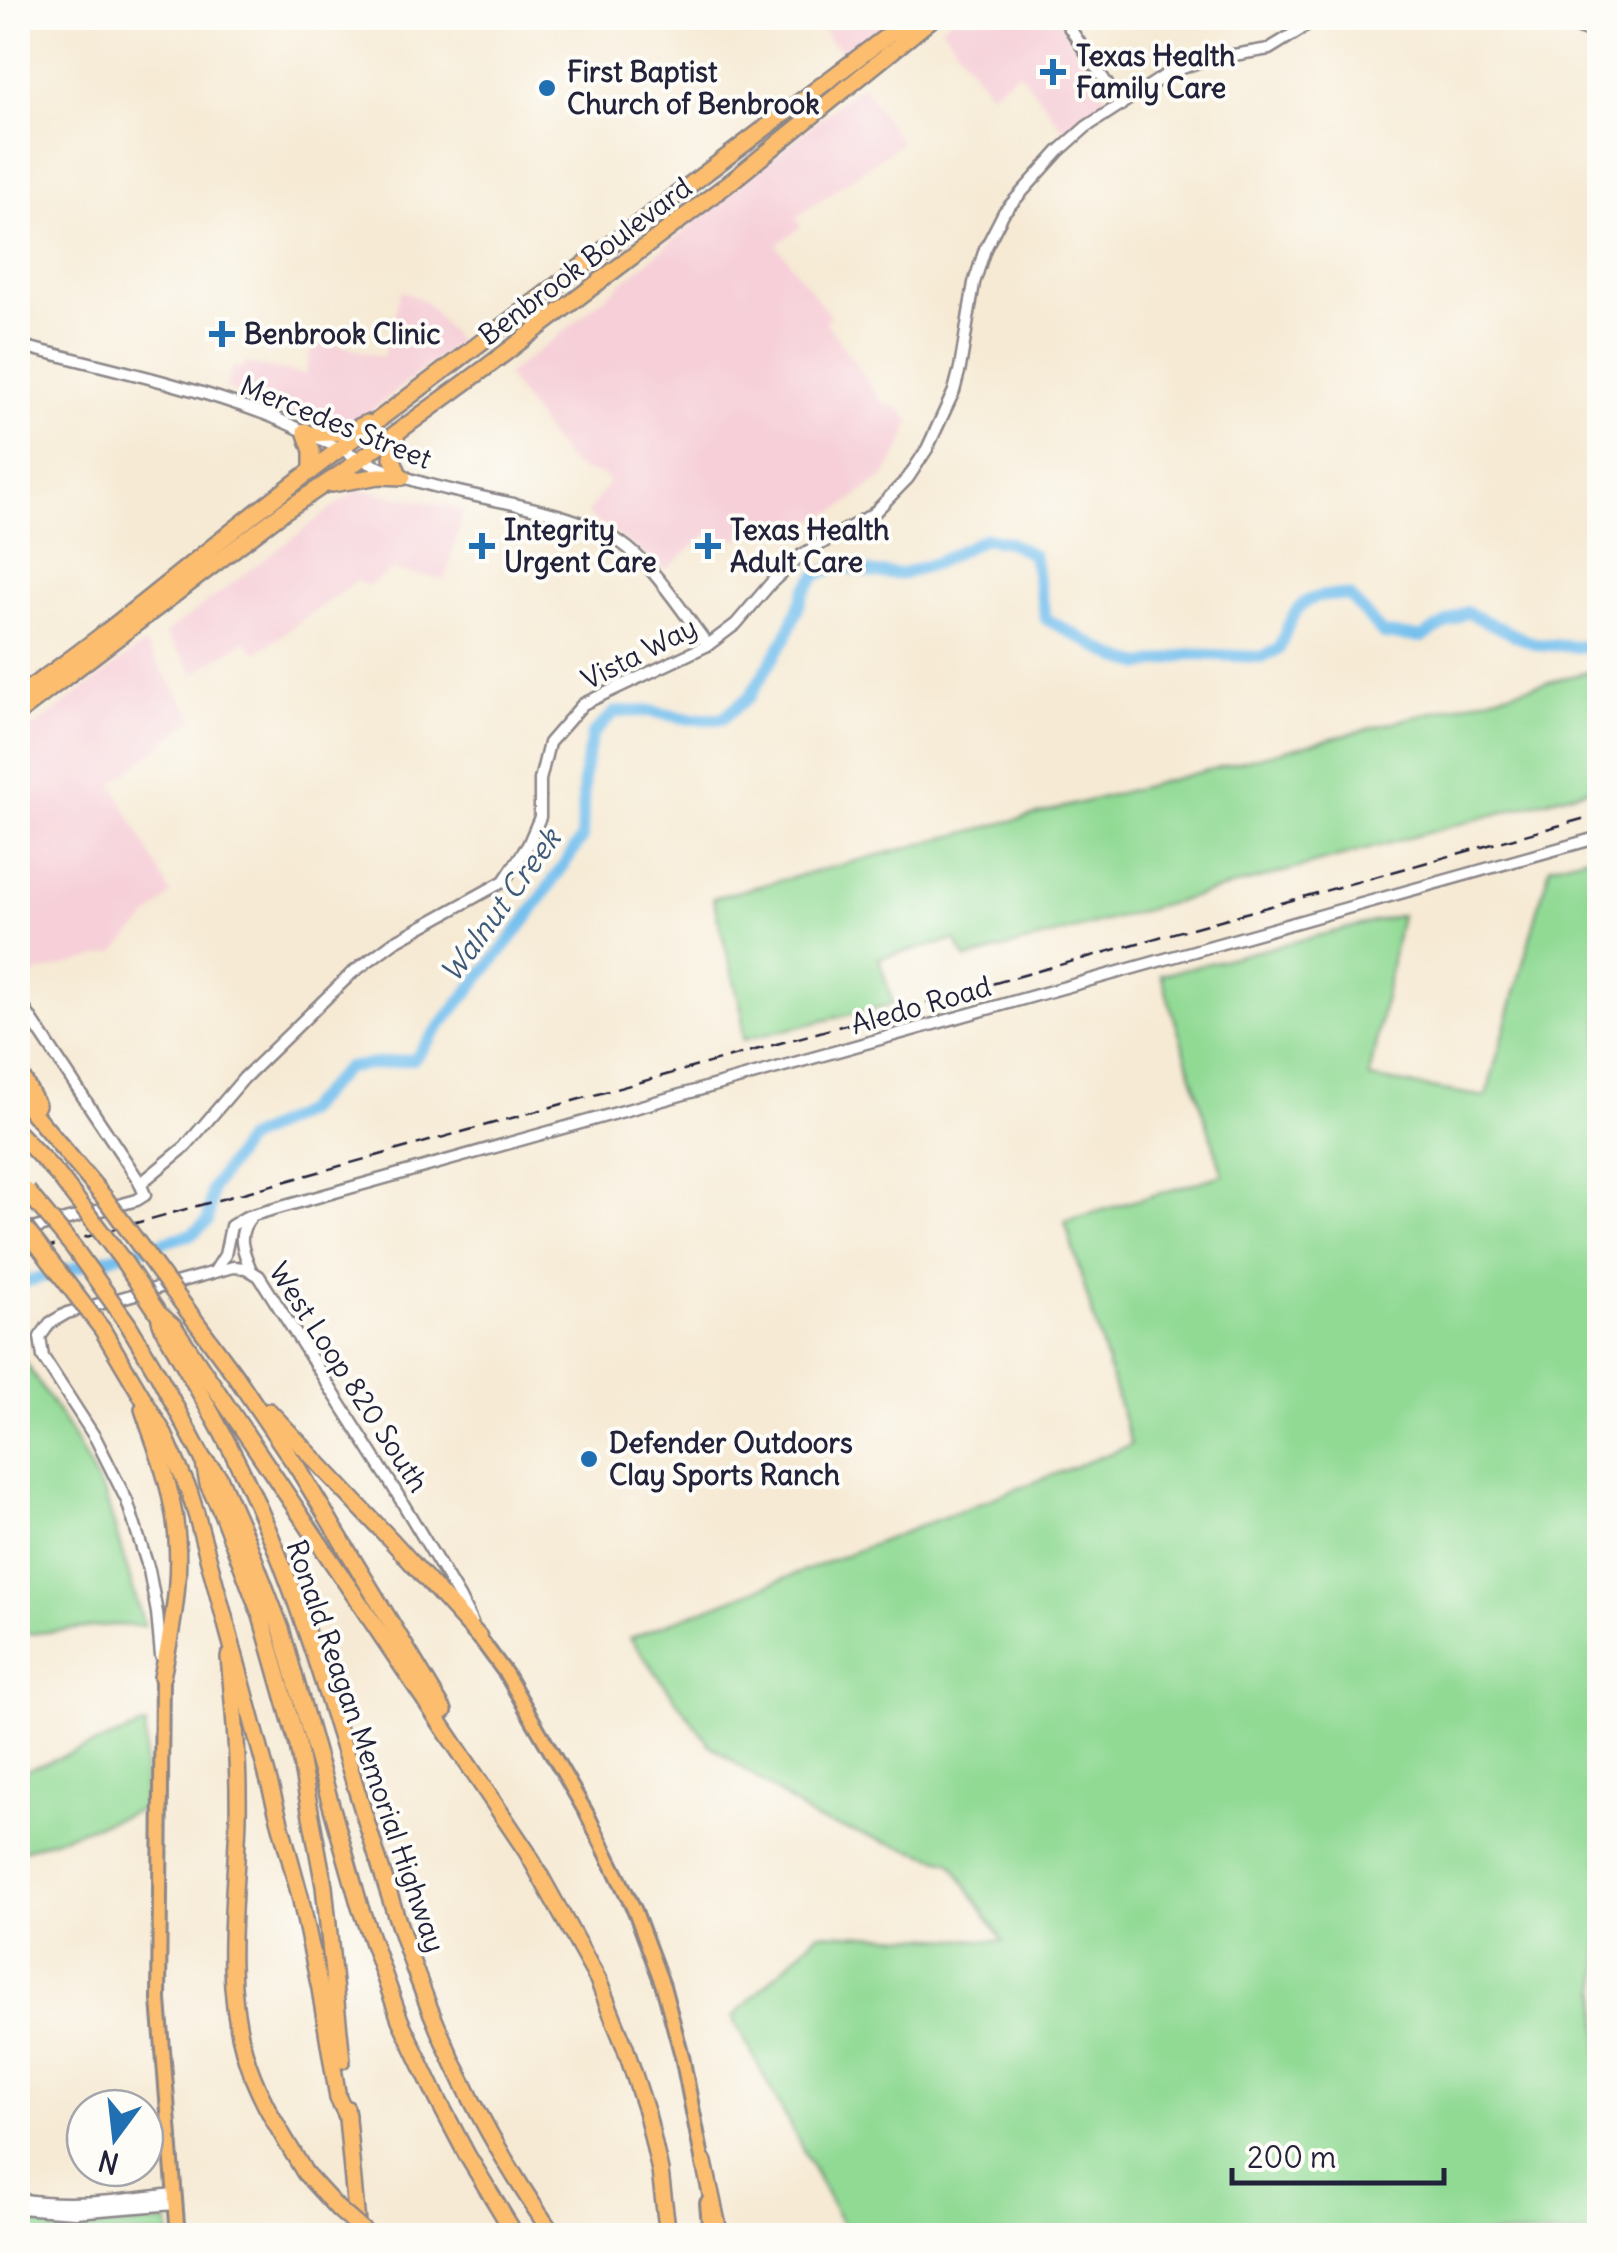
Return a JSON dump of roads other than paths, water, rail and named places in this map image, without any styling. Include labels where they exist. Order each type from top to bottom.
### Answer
[{"type":"highway","name":"Benbrook Boulevard","points":[[18,713],[312,471],[910,18]]},
{"type":"highway","name":"Benbrook Boulevard","points":[[18,696],[397,433],[733,180],[933,18]]},
{"type":"highway","points":[[312,471],[308,432],[348,432],[385,417]]},
{"type":"highway","points":[[324,485],[401,476],[392,457],[397,433]]},
{"type":"highway","points":[[18,1070],[63,1147]]},
{"type":"highway","points":[[18,1095],[104,1197],[236,1376],[299,1470],[427,1685],[522,1832],[527,1852]]},
{"type":"highway","name":"Ronald Reagan Memorial Highway","points":[[18,1133],[58,1175],[158,1312],[163,1328],[238,1464],[304,1624],[429,2006],[488,2131],[554,2236]]},
{"type":"highway","name":"Ronald Reagan Memorial Highway","points":[[22,1186],[74,1248],[128,1324],[226,1493],[281,1628],[360,1908],[400,2020],[467,2156],[516,2236]]},
{"type":"highway","points":[[18,1219],[102,1329],[150,1405],[189,1490],[300,1896],[338,2098],[347,2116]]},
{"type":"highway","points":[[158,1312],[174,1327],[527,1852],[598,1980],[647,2114],[668,2236]]},
{"type":"highway","points":[[236,1376],[479,1638]]},
{"type":"highway","points":[[136,1386],[171,1495],[177,1534],[177,1594],[162,1677]]},
{"type":"highway","points":[[203,1458],[208,1484],[261,1616],[298,1746],[324,1886],[358,2236]]},
{"type":"highway","points":[[227,1628],[237,1744],[238,1814],[231,1937],[233,1989],[243,2050],[254,2081],[306,2173],[369,2236]]},
{"type":"highway","points":[[704,2162],[720,2236]]},
{"type":"main road","name":"West Loop 820 South","points":[[479,1638],[506,1674],[587,1814],[635,1912],[672,2019],[704,2162],[710,2236]]},
{"type":"main road","name":"West Loop 820 South","points":[[162,1677],[159,2000],[178,2236]]},
{"type":"street","points":[[1062,18],[1121,105]]},
{"type":"street","name":"Vista Way","points":[[143,1189],[244,1078],[352,972],[394,942],[504,881],[528,846],[540,817],[540,780],[549,743],[584,704],[708,645],[736,624],[770,583],[800,556],[873,514],[908,478],[927,449],[954,391],[974,283],[985,249],[1004,212],[1065,146],[1145,87],[1187,65],[1269,49],[1314,18]]},
{"type":"street","points":[[1547,18],[1600,36]]},
{"type":"street","name":"Mercedes Street","points":[[18,344],[192,390],[270,416],[401,476],[443,490],[549,512],[618,541],[641,559],[708,645]]},
{"type":"street","name":"Aledo Road","points":[[254,1215],[1600,837]]},
{"type":"street","points":[[18,999],[143,1189],[137,1200],[18,1232]]},
{"type":"street","points":[[251,1270],[241,1237],[246,1222],[254,1215]]},
{"type":"street","points":[[215,1271],[225,1255],[231,1226],[254,1215]]},
{"type":"street","name":"West Loop 820 South","points":[[162,1677],[157,1612],[136,1524],[102,1450],[42,1357],[40,1336],[50,1323],[67,1313],[239,1266],[258,1276],[390,1482],[479,1638]]},
{"type":"street","points":[[18,2199],[68,2204],[174,2199]]},
{"type":"street","points":[[18,2208],[75,2212],[174,2199]]},
{"type":"waterway","name":"Walnut Creek","points":[[18,1284],[192,1234],[208,1221],[212,1188],[246,1140],[305,1111],[346,1068],[414,1059],[526,920],[582,838],[584,774],[592,735],[615,712],[649,711],[690,719],[722,719],[750,696],[786,637],[805,590],[817,575],[837,566],[903,574],[938,562],[985,538],[1008,542],[1033,555],[1046,619],[1118,658],[1143,665],[1190,654],[1261,657],[1279,649],[1302,605],[1333,596],[1349,596],[1383,634],[1422,637],[1466,612],[1534,644],[1600,644]]},
{"type":"railway","points":[[18,1256],[1600,814]]},
{"type":"place","name":"Texas Health Family Care","points":[[1053,72]]},
{"type":"place","name":"First Baptist Church of Benbrook","points":[[547,88]]},
{"type":"place","name":"Benbrook Clinic","points":[[222,334]]},
{"type":"place","name":"Integrity Urgent Care","points":[[482,546]]},
{"type":"place","name":"Texas Health Adult Care","points":[[708,546]]},
{"type":"place","name":"Defender Outdoors Clay Sports Ranch","points":[[589,1459]]}]
